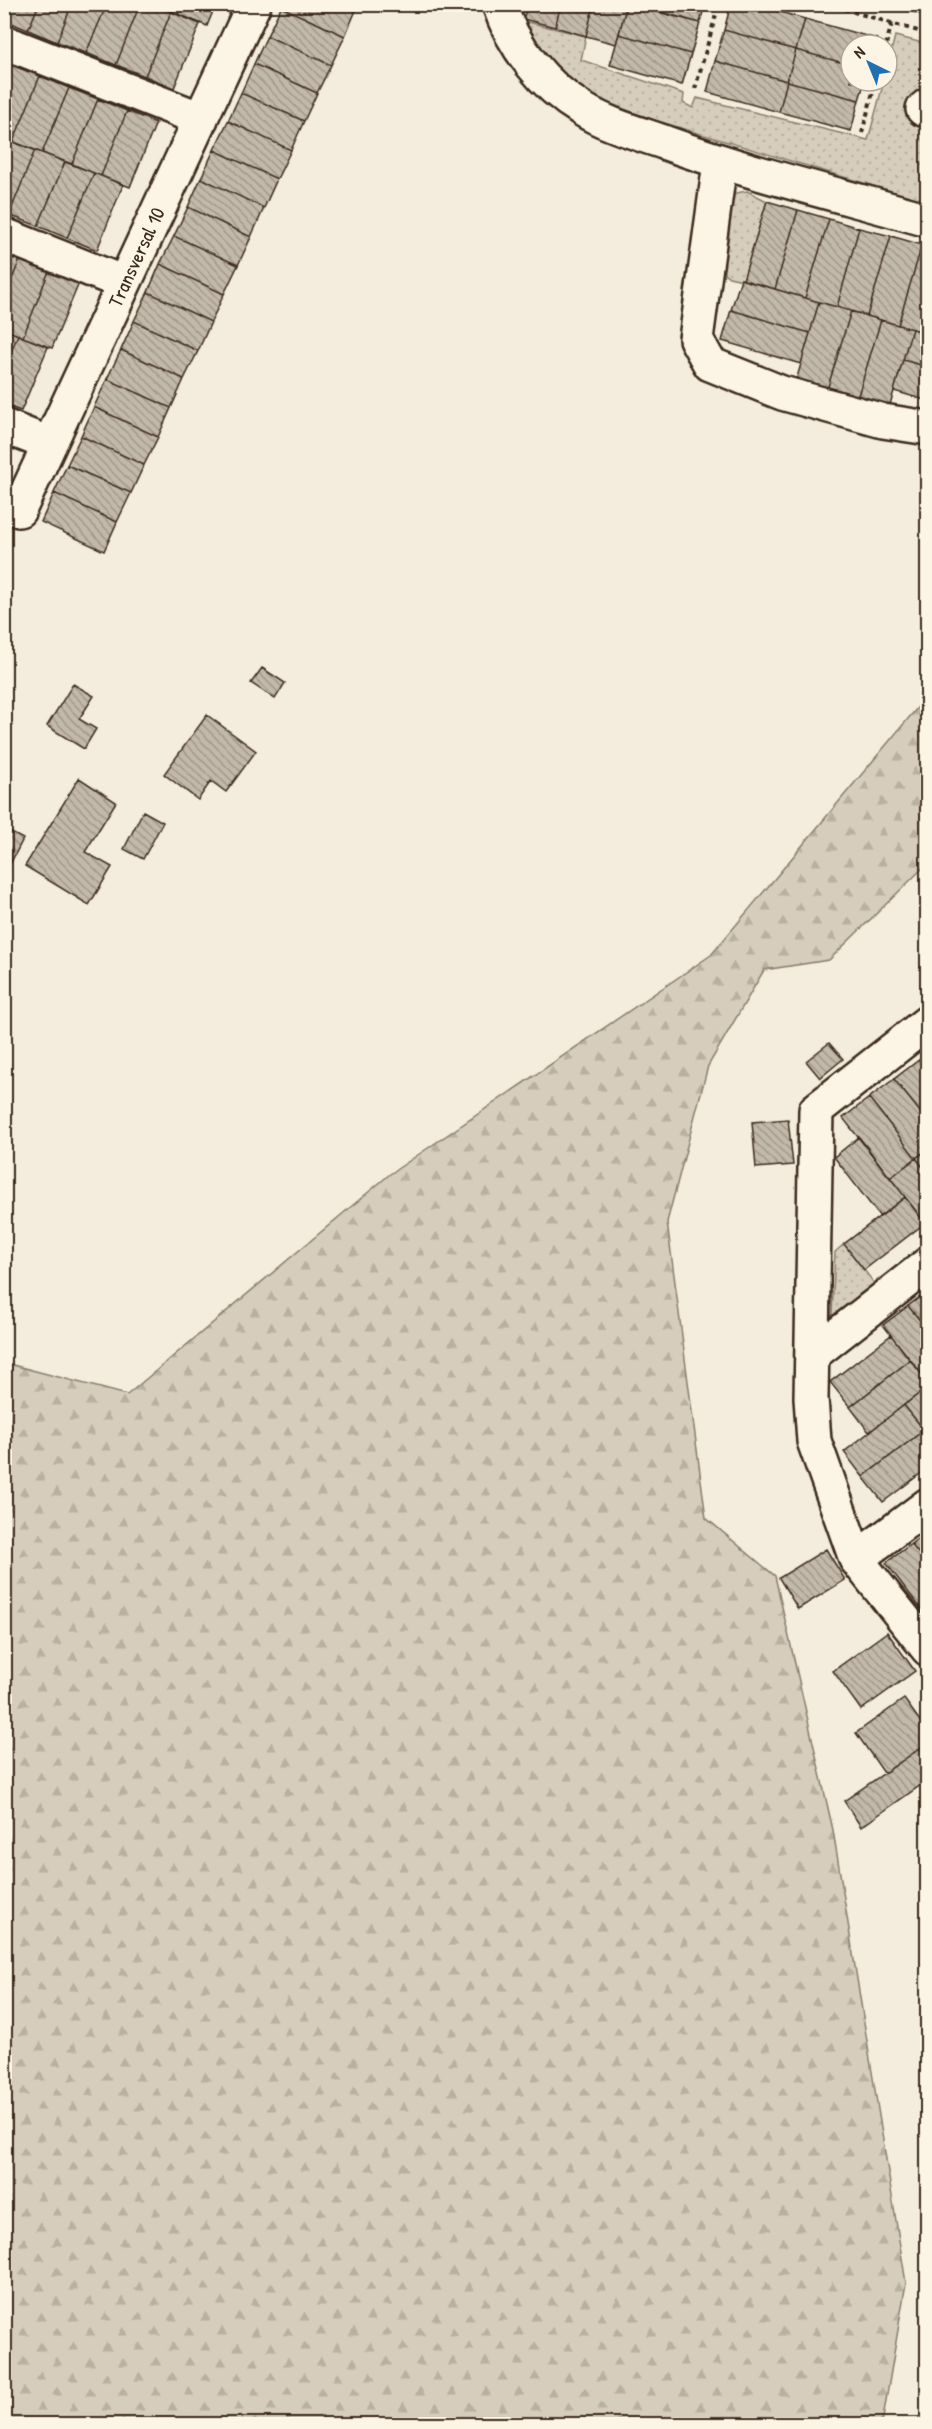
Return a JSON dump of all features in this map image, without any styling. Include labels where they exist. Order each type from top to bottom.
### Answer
[{"type":"street","name":"Transversal 10","points":[[19,510],[254,4]]},
{"type":"street","points":[[502,13],[521,50],[544,78],[583,110],[611,123],[720,162],[927,219]]},
{"type":"street","points":[[4,42],[201,118]]},
{"type":"street","points":[[720,162],[696,339],[710,364],[782,393],[883,421],[927,429]]},
{"type":"street","points":[[4,235],[124,283]]},
{"type":"street","points":[[4,426],[49,444]]},
{"type":"street","points":[[927,1022],[816,1110],[812,1355],[814,1441],[856,1559],[927,1649]]},
{"type":"street","points":[[812,1355],[927,1264]]},
{"type":"street","points":[[856,1559],[927,1505]]},
{"type":"path","points":[[695,89],[719,4]]},
{"type":"path","points":[[827,4],[927,34]]},
{"type":"path","points":[[889,33],[892,23]]},
{"type":"path","points":[[862,133],[873,93]]},
{"type":"green space","points":[[515,19],[586,36],[581,60],[684,94],[683,103],[693,108],[697,98],[868,140],[881,93],[899,93],[899,37],[927,44],[927,202],[598,103],[563,77]]},
{"type":"green space","points":[[747,191],[767,201],[743,280],[729,277],[719,269],[731,194]]},
{"type":"green space","points":[[927,696],[927,864],[829,960],[764,970],[708,1066],[667,1222],[706,1518],[775,1576],[833,1830],[906,2283],[882,2424],[5,2424],[5,1363],[127,1395],[390,1174],[711,955]]},
{"type":"green space","points":[[844,1244],[881,1292],[835,1322],[832,1314],[835,1252]]},
{"type":"building","points":[[5,4],[39,4],[28,30],[4,20]]},
{"type":"building","points":[[39,4],[72,4],[57,42],[28,30]]},
{"type":"building","points":[[72,4],[107,4],[86,53],[57,42]]},
{"type":"building","points":[[107,4],[140,4],[116,65],[86,53]]},
{"type":"building","points":[[140,4],[154,4],[171,12],[145,76],[116,65]]},
{"type":"building","points":[[154,4],[182,4],[178,14]]},
{"type":"building","points":[[182,4],[216,4],[207,26],[178,14]]},
{"type":"building","points":[[282,4],[350,4],[357,8],[345,36],[281,7]]},
{"type":"building","points":[[528,4],[561,4],[555,27],[523,19]]},
{"type":"building","points":[[561,4],[594,4],[586,36],[555,27]]},
{"type":"building","points":[[594,4],[627,4],[616,44],[586,36]]},
{"type":"building","points":[[627,4],[700,23],[691,54],[619,34]]},
{"type":"building","points":[[633,4],[705,4],[700,23]]},
{"type":"building","points":[[731,4],[752,4],[805,19],[796,50],[724,30]]},
{"type":"building","points":[[900,4],[928,4],[928,16],[899,8]]},
{"type":"building","points":[[281,7],[345,36],[331,65],[267,36]]},
{"type":"building","points":[[171,12],[200,24],[174,88],[145,76]]},
{"type":"building","points":[[805,19],[855,33],[839,33],[839,62],[796,50]]},
{"type":"building","points":[[724,30],[796,50],[787,81],[715,61]]},
{"type":"building","points":[[619,34],[691,54],[682,85],[610,65]]},
{"type":"building","points":[[267,36],[331,65],[317,93],[254,64]]},
{"type":"building","points":[[796,50],[839,62],[839,93],[861,93],[859,100],[787,81]]},
{"type":"building","points":[[715,61],[787,81],[779,112],[707,92]]},
{"type":"building","points":[[254,64],[317,93],[304,121],[241,93]]},
{"type":"building","points":[[11,65],[40,76],[13,142],[4,138],[4,80]]},
{"type":"building","points":[[40,76],[69,88],[42,153],[13,142]]},
{"type":"building","points":[[787,81],[859,100],[851,131],[779,112]]},
{"type":"building","points":[[69,88],[98,99],[72,164],[42,153]]},
{"type":"building","points":[[241,93],[304,121],[291,150],[228,121]]},
{"type":"building","points":[[98,99],[127,111],[101,176],[72,164]]},
{"type":"building","points":[[127,111],[156,123],[130,187],[101,176]]},
{"type":"building","points":[[228,121],[291,150],[277,179],[214,150]]},
{"type":"building","points":[[6,139],[35,150],[9,215],[4,213]]},
{"type":"building","points":[[35,150],[65,162],[38,226],[9,215]]},
{"type":"building","points":[[214,150],[277,179],[264,208],[201,178]]},
{"type":"building","points":[[65,162],[94,173],[67,238],[38,226]]},
{"type":"building","points":[[94,173],[123,185],[97,250],[67,238]]},
{"type":"building","points":[[201,178],[264,208],[251,237],[188,207]]},
{"type":"building","points":[[767,201],[798,210],[775,289],[743,280]]},
{"type":"building","points":[[188,207],[251,237],[238,265],[174,236]]},
{"type":"building","points":[[798,210],[829,219],[805,298],[775,289]]},
{"type":"building","points":[[829,219],[859,228],[837,307],[805,298]]},
{"type":"building","points":[[859,228],[891,236],[867,316],[837,307]]},
{"type":"building","points":[[174,236],[238,265],[224,294],[160,264]]},
{"type":"building","points":[[891,236],[922,245],[898,325],[867,316]]},
{"type":"building","points":[[922,245],[928,247],[928,333],[898,325]]},
{"type":"building","points":[[4,254],[20,260],[4,298]]},
{"type":"building","points":[[20,260],[49,271],[23,337],[4,329],[4,298]]},
{"type":"building","points":[[160,264],[224,294],[211,322],[148,292]]},
{"type":"building","points":[[49,271],[79,283],[52,348],[23,337]]},
{"type":"building","points":[[741,279],[819,302],[810,333],[731,310]]},
{"type":"building","points":[[148,292],[211,322],[198,351],[134,321]]},
{"type":"building","points":[[819,302],[851,311],[827,390],[796,381]]},
{"type":"building","points":[[731,310],[810,333],[801,364],[722,341]]},
{"type":"building","points":[[851,311],[881,320],[857,399],[827,390]]},
{"type":"building","points":[[881,320],[912,329],[889,408],[857,399]]},
{"type":"building","points":[[134,321],[198,351],[184,379],[121,350]]},
{"type":"building","points":[[4,329],[18,335],[4,368]]},
{"type":"building","points":[[912,329],[928,333],[928,367],[903,360]]},
{"type":"building","points":[[18,335],[48,347],[21,411],[4,405],[4,368]]},
{"type":"building","points":[[121,350],[184,379],[171,408],[107,379]]},
{"type":"building","points":[[903,360],[928,367],[928,401],[894,391]]},
{"type":"building","points":[[107,379],[171,408],[158,437],[94,407]]},
{"type":"building","points":[[94,407],[158,437],[144,465],[81,436]]},
{"type":"building","points":[[81,436],[144,465],[131,493],[67,465]]},
{"type":"building","points":[[67,465],[131,493],[117,522],[54,493]]},
{"type":"building","points":[[54,493],[117,522],[104,551],[41,522]]},
{"type":"building","points":[[262,668],[285,683],[275,699],[251,683]]},
{"type":"building","points":[[73,684],[94,696],[79,719],[96,729],[84,749],[47,726]]},
{"type":"building","points":[[207,715],[256,751],[226,792],[211,781],[198,800],[164,774]]},
{"type":"building","points":[[79,778],[116,802],[85,852],[112,867],[89,905],[25,866]]},
{"type":"building","points":[[143,811],[163,822],[143,859],[124,849]]},
{"type":"building","points":[[4,829],[23,839],[7,870],[4,869]]},
{"type":"building","points":[[829,1043],[843,1059],[820,1078],[806,1061]]},
{"type":"building","points":[[920,1059],[928,1069],[928,1122],[894,1079]]},
{"type":"building","points":[[894,1079],[928,1122],[928,1149],[916,1158],[869,1098]]},
{"type":"building","points":[[869,1098],[916,1158],[890,1178],[843,1118]]},
{"type":"building","points":[[788,1119],[793,1165],[756,1168],[752,1122]]},
{"type":"building","points":[[859,1137],[905,1197],[880,1217],[834,1157]]},
{"type":"building","points":[[928,1149],[928,1174],[916,1158]]},
{"type":"building","points":[[916,1158],[928,1174],[928,1226],[890,1178]]},
{"type":"building","points":[[905,1197],[925,1223],[864,1270],[844,1244]]},
{"type":"building","points":[[928,1291],[928,1330],[908,1306]]},
{"type":"building","points":[[908,1306],[928,1330],[928,1382],[883,1325]]},
{"type":"building","points":[[891,1335],[910,1360],[850,1407],[830,1382]]},
{"type":"building","points":[[910,1360],[928,1382],[928,1387],[869,1432],[850,1407]]},
{"type":"building","points":[[928,1387],[928,1435],[904,1405]]},
{"type":"building","points":[[904,1405],[924,1430],[863,1477],[844,1452]]},
{"type":"building","points":[[924,1430],[928,1435],[928,1468],[883,1502],[863,1477]]},
{"type":"building","points":[[928,1531],[928,1565],[911,1544]]},
{"type":"building","points":[[911,1544],[928,1565],[928,1618],[886,1563]]},
{"type":"building","points":[[826,1549],[845,1580],[798,1609],[779,1578]]},
{"type":"building","points":[[887,1632],[915,1671],[861,1710],[833,1671]]},
{"type":"building","points":[[904,1699],[928,1732],[928,1743],[884,1773],[856,1733]]},
{"type":"building","points":[[928,1743],[928,1780],[861,1827],[844,1801]]}]
